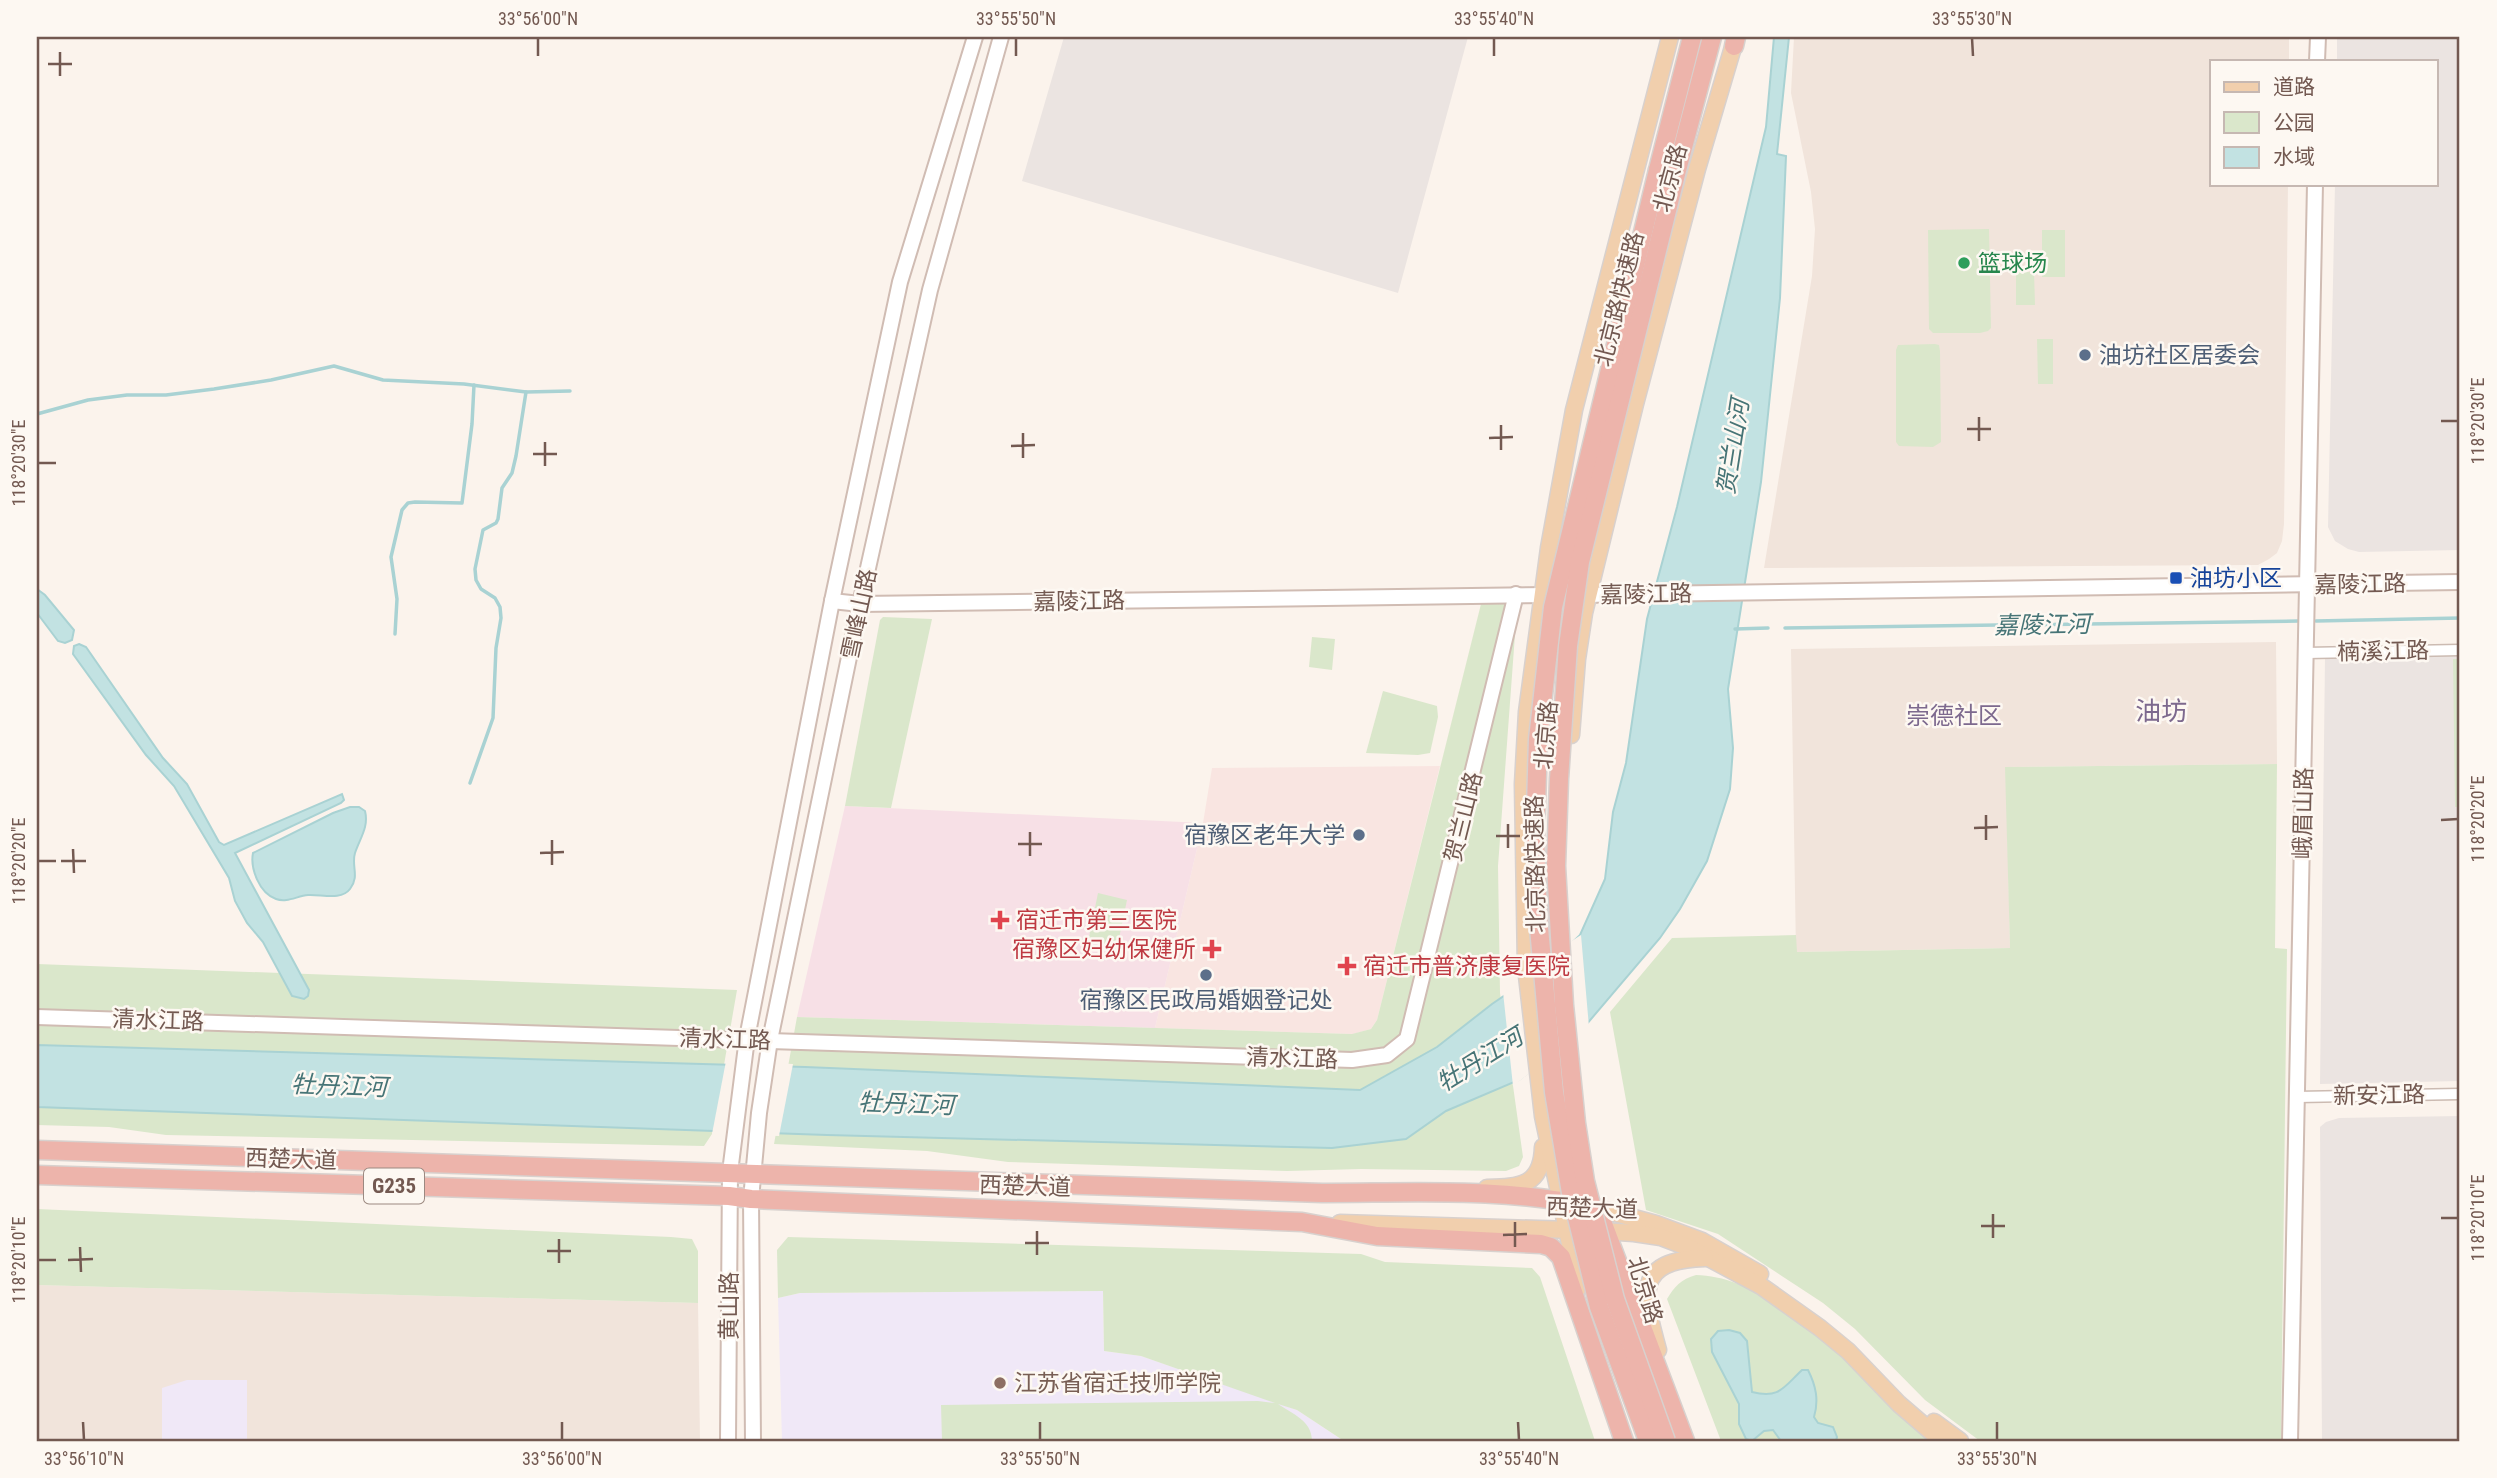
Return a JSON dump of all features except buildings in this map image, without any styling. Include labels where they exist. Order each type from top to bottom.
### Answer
[{"type":"highway","name":"北京路快速路","points":[[1648,1441],[1599,1307],[1571,1193],[1554,1092],[1538,917],[1535,841],[1538,739],[1553,607],[1692,37]]},
{"type":"highway","name":"北京路快速路","points":[[1666,1441],[1615,1298],[1585,1181],[1564,1005],[1556,866],[1568,646],[1580,562],[1712,37]]},
{"type":"highway","name":"西楚大道","points":[[37,1150],[730,1172]]},
{"type":"highway","name":"G235","points":[[730,1172],[753,1174]]},
{"type":"highway","name":"西楚大道","points":[[753,1174],[1301,1192],[1512,1194],[1559,1199],[1598,1208]]},
{"type":"highway","name":"西楚大道","points":[[37,1175],[729,1196],[1303,1222]]},
{"type":"highway","points":[[1598,1208],[1685,1441]]},
{"type":"highway","points":[[1303,1222],[1377,1236],[1519,1242],[1551,1247],[1561,1256],[1625,1441]]},
{"type":"highway","points":[[1593,1335],[1625,1441]]},
{"type":"main road","name":"北京路","points":[[1632,1441],[1593,1335],[1559,1199],[1536,1072],[1526,967],[1524,760],[1532,659],[1560,480],[1574,410],[1670,37]]},
{"type":"main road","name":"北京路","points":[[1598,1208],[1583,1139],[1564,941],[1566,796],[1577,659],[1589,594],[1638,391],[1697,169],[1735,40]]},
{"type":"main road","points":[[1301,1192],[1501,1187],[1523,1184],[1536,1176],[1542,1164],[1543,1116]]},
{"type":"main road","name":"西楚大道","points":[[1598,1208],[1656,1224],[1702,1241],[1765,1277],[1805,1304],[1843,1335],[1898,1391],[1960,1441]]},
{"type":"main road","name":"西楚大道","points":[[1303,1222],[1634,1233],[1661,1237],[1690,1248],[1760,1286],[1820,1328],[1942,1441]]},
{"type":"main road","name":"北京路","points":[[1605,1232],[1625,1314],[1676,1441]]},
{"type":"main road","points":[[1673,1410],[1647,1301],[1648,1286],[1654,1273],[1664,1265],[1686,1259],[1705,1258]]},
{"type":"street","name":"雪峰山路","points":[[730,1172],[747,1038],[832,601],[900,282],[975,37]]},
{"type":"street","name":"雪峰山路","points":[[751,1199],[756,1136],[770,1040],[860,604],[930,290],[1001,37]]},
{"type":"street","points":[[2318,37],[2318,60]]},
{"type":"street","name":"峨眉山路","points":[[2290,1441],[2315,186]]},
{"type":"street","name":"嘉陵江路","points":[[832,601],[860,604],[2460,582]]},
{"type":"street","name":"贺兰山路","points":[[1407,1038],[1516,594]]},
{"type":"street","name":"楠溪江路","points":[[2306,653],[2460,650]]},
{"type":"street","name":"清水江路","points":[[37,1017],[442,1028],[620,1037],[747,1038],[940,1048],[1352,1060],[1387,1055],[1407,1038]]},
{"type":"street","name":"新安江路","points":[[2297,1097],[2460,1094]]},
{"type":"street","name":"黄山路","points":[[728,1441],[730,1172]]},
{"type":"street","name":"黄山路","points":[[751,1199],[753,1441]]},
{"type":"shaded area","points":[[1064,37],[1468,37],[1398,293],[1022,181]]},
{"type":"shaded area","name":"油坊小区","points":[[1794,37],[2289,37],[2289,60],[2210,60],[2210,186],[2288,186],[2284,524],[2277,553],[2258,565],[1764,568],[1812,276],[1815,229],[1811,192],[1791,93]]},
{"type":"shaded area","points":[[2337,37],[2460,37],[2460,550],[2359,552],[2335,541],[2328,527],[2335,186],[2438,186],[2438,60],[2337,60]]},
{"type":"shaded area","points":[[2276,642],[2277,764],[2006,767],[2010,948],[1796,952],[1791,649]]},
{"type":"shaded area","points":[[2460,655],[2460,1081],[2320,1084],[2325,658]]},
{"type":"shaded area","points":[[1440,766],[1377,1020],[1371,1029],[1353,1034],[1155,1028],[1203,823],[1212,768]]},
{"type":"shaded area","name":"宿迁市第三医院","points":[[845,806],[1203,823],[1155,1028],[797,1017]]},
{"type":"shaded area","points":[[2460,1116],[2460,1441],[2322,1441],[2320,1127],[2339,1118]]},
{"type":"shaded area","points":[[37,1285],[698,1303],[700,1441],[37,1441]]},
{"type":"shaded area","name":"江苏省宿迁技师学院","points":[[1103,1291],[1104,1351],[1141,1356],[1297,1410],[1344,1441],[782,1441],[778,1298],[800,1293]]},
{"type":"shaded area","points":[[187,1380],[247,1380],[247,1441],[162,1441],[162,1388]]},
{"type":"green space","points":[[1989,229],[1991,328],[1980,333],[1933,333],[1929,329],[1928,230]]},
{"type":"green space","points":[[2042,230],[2065,230],[2065,277],[2042,277]]},
{"type":"green space","points":[[2016,272],[2034,272],[2035,305],[2016,305]]},
{"type":"green space","points":[[2037,339],[2053,339],[2053,384],[2038,384]]},
{"type":"green space","points":[[1898,345],[1939,345],[1940,351],[1941,442],[1933,447],[1899,446],[1896,442],[1896,350]]},
{"type":"green space","points":[[1482,600],[1504,600],[1515,611],[1516,621],[1498,866],[1500,993],[1523,1157],[1519,1166],[1506,1171],[1287,1171],[1008,1162],[927,1151],[774,1144],[797,1017],[1352,1034],[1371,1029],[1377,1020]]},
{"type":"green space","points":[[883,617],[932,619],[891,808],[845,806],[880,620]]},
{"type":"green space","points":[[1312,637],[1335,639],[1332,670],[1309,667]]},
{"type":"green space","points":[[2453,659],[2460,659],[2460,807],[2455,807]]},
{"type":"green space","points":[[1383,691],[1437,706],[1438,717],[1430,753],[1366,753]]},
{"type":"green space","points":[[2277,764],[2275,948],[2287,949],[2281,1441],[1980,1441],[1925,1400],[1855,1329],[1823,1303],[1718,1234],[1646,1210],[1610,1012],[1672,938],[1796,935],[1797,952],[2010,948],[2005,767]]},
{"type":"green space","points":[[1098,893],[1127,900],[1117,948],[1088,942]]},
{"type":"green space","points":[[37,964],[737,990],[712,1134],[704,1146],[166,1135],[109,1127],[37,1125]]},
{"type":"green space","points":[[37,1209],[692,1239],[698,1251],[698,1303],[37,1285]]},
{"type":"green space","points":[[788,1237],[1361,1254],[1385,1262],[1532,1268],[1540,1277],[1595,1441],[1344,1441],[1297,1410],[1278,1404],[1305,1423],[1312,1441],[942,1441],[941,1405],[1258,1401],[1275,1403],[1141,1356],[1104,1351],[1103,1291],[800,1293],[778,1298],[777,1250]]},
{"type":"green space","points":[[1696,1275],[1727,1280],[1760,1294],[1792,1314],[1855,1365],[1933,1441],[1721,1441],[1667,1299],[1678,1284]]},
{"type":"water","points":[[1774,37],[1789,37],[1777,154],[1786,156],[1780,298],[1761,482],[1728,689],[1733,748],[1730,789],[1707,861],[1660,938],[1586,1025],[1519,1080],[1446,1111],[1406,1139],[1332,1148],[827,1135],[37,1107],[37,1045],[805,1067],[1360,1090],[1437,1047],[1492,1004],[1549,965],[1580,935],[1605,879],[1613,812],[1626,763],[1647,619],[1677,507],[1766,127]]},
{"type":"water","points":[[37,589],[74,630],[72,640],[65,643],[58,641],[37,613]]},
{"type":"water","points":[[79,644],[86,647],[163,758],[187,784],[219,842],[224,845],[342,794],[344,800],[341,803],[235,853],[309,990],[304,999],[292,996],[263,942],[247,923],[235,901],[229,878],[174,786],[146,755],[73,654],[74,646]]},
{"type":"water","points":[[350,807],[359,807],[365,811],[366,817],[355,853],[353,884],[346,893],[336,896],[308,895],[284,900],[270,896],[260,886],[254,873],[253,853]]},
{"type":"water","points":[[1718,1331],[1740,1333],[1747,1341],[1752,1392],[1775,1393],[1802,1370],[1808,1370],[1816,1393],[1814,1417],[1818,1423],[1833,1427],[1836,1441],[1781,1441],[1773,1430],[1764,1431],[1752,1441],[1746,1439],[1739,1424],[1739,1404],[1712,1352],[1711,1339]]},
{"type":"pier","points":[[1581,935],[1589,1027],[1513,1086],[1503,992],[1547,963],[1564,946]]},
{"type":"pier","points":[[726,1061],[793,1064],[779,1136],[712,1134]]},
{"type":"waterway","points":[[37,414],[88,400],[214,389],[334,366],[383,380],[464,384],[526,392],[570,391]]},
{"type":"waterway","points":[[395,634],[397,599],[391,557],[402,510],[408,503],[415,502],[462,503],[474,385]]},
{"type":"waterway","points":[[470,783],[493,718],[496,648],[501,618],[500,607],[495,598],[481,589],[476,580],[475,569],[483,530],[496,523],[502,488],[512,473],[526,392]]},
{"type":"waterway","name":"嘉陵江河","points":[[2316,621],[2460,618]]},
{"type":"waterway","name":"嘉陵江河","points":[[1785,628],[2298,621]]},
{"type":"waterway","name":"嘉陵江河","points":[[1735,629],[1768,628]]},
{"type":"place","name":"篮球场","points":[[1964,263]]},
{"type":"place","name":"油坊社区居委会","points":[[2085,355]]},
{"type":"place","name":"油坊小区","points":[[2176,578]]},
{"type":"place","name":"宿豫区老年大学","points":[[1359,835]]},
{"type":"place","name":"宿迁市第三医院","points":[[1000,920]]},
{"type":"place","name":"宿豫区妇幼保健所","points":[[1212,949]]},
{"type":"place","name":"宿迁市普济康复医院","points":[[1347,966]]},
{"type":"place","name":"宿豫区民政局婚姻登记处","points":[[1206,975]]},
{"type":"place","name":"江苏省宿迁技师学院","points":[[1000,1383]]},
{"type":"district","name":"油坊","points":[[2161,711]]},
{"type":"district","name":"崇德社区","points":[[1954,716]]},
{"type":"water label","name":"贺兰山河","points":[[1733,447]]},
{"type":"water label","name":"牡丹江河","points":[[1480,1060]]},
{"type":"water label","name":"牡丹江河","points":[[339,1086]]},
{"type":"water label","name":"牡丹江河","points":[[906,1104]]}]
